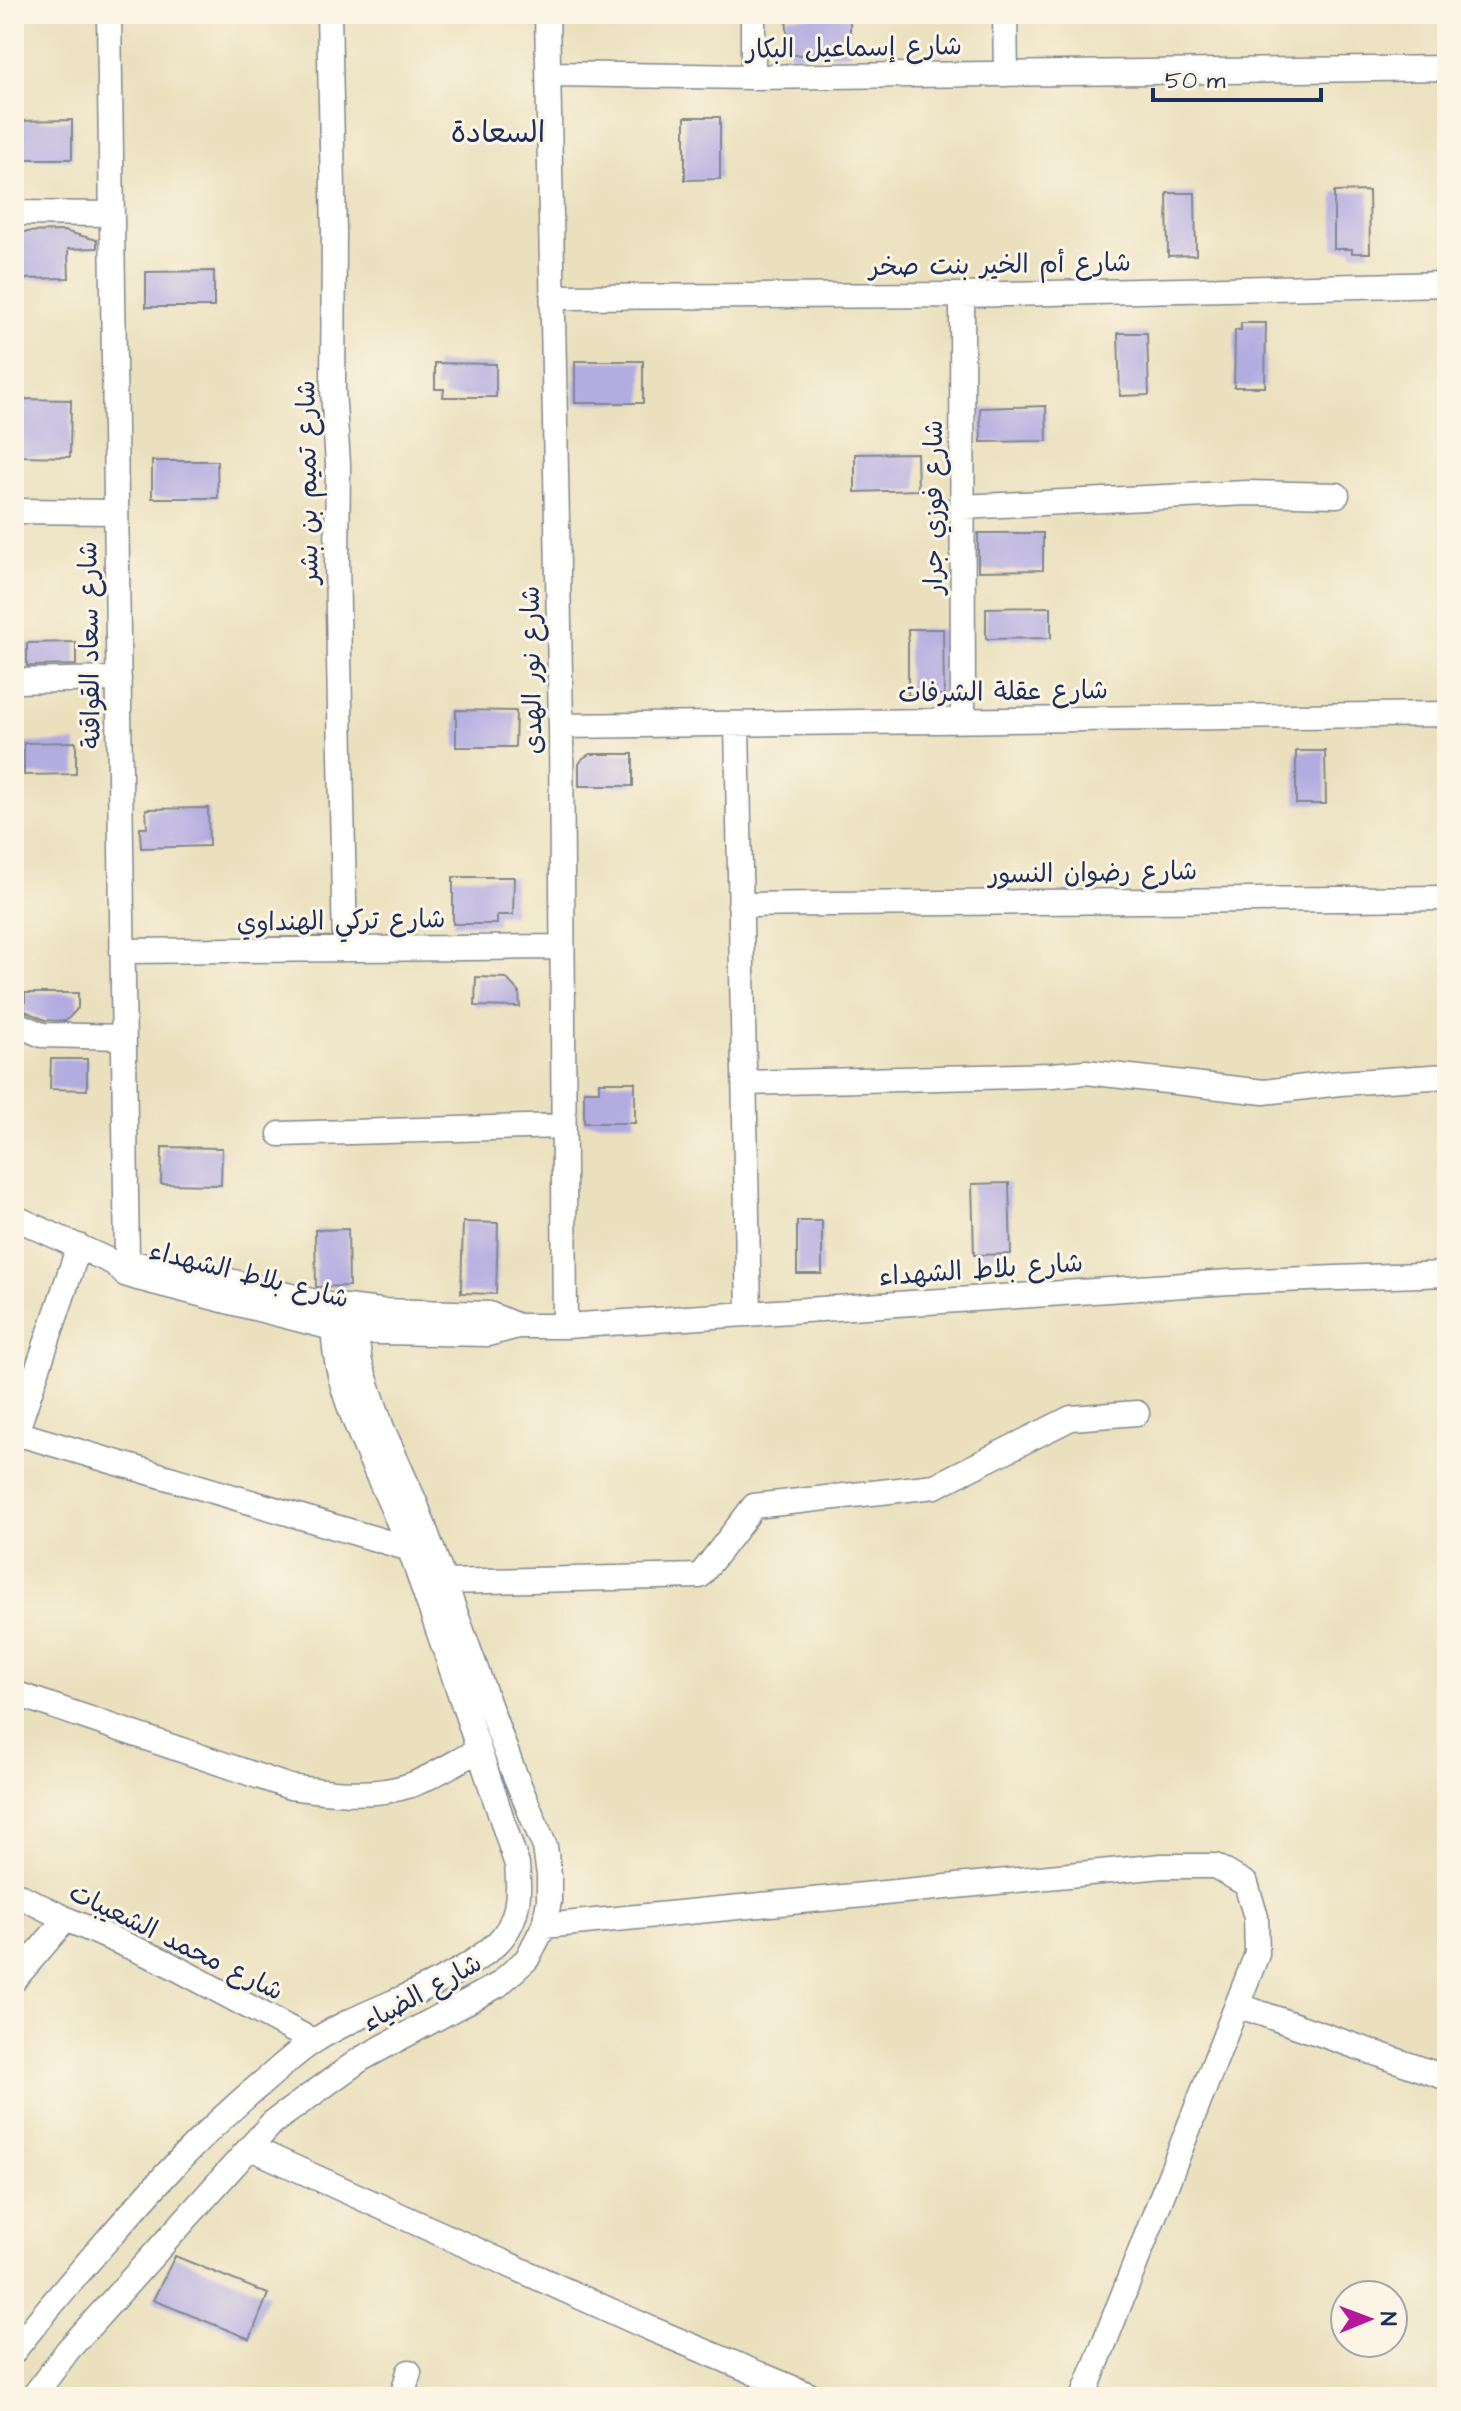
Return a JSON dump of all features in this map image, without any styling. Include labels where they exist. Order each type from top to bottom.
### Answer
[{"type":"street","name":"شارع سعاد القواقنة","points":[[109,14],[123,1037],[122,1266]]},
{"type":"street","name":"شارع تميم بن بشر","points":[[329,14],[334,233],[333,390],[338,464],[345,949]]},
{"type":"street","name":"شارع نور الهدى","points":[[547,14],[561,726],[565,1326]]},
{"type":"street","points":[[753,14],[753,77]]},
{"type":"street","points":[[1005,14],[1006,74]]},
{"type":"street","name":"شارع إسماعيل البكار","points":[[549,74],[753,77],[1447,68]]},
{"type":"street","points":[[14,213],[110,214]]},
{"type":"street","name":"شارع أم الخير بنت صخر","points":[[554,297],[962,295],[1447,284]]},
{"type":"street","name":"شارع فوزي جرار","points":[[962,295],[963,720]]},
{"type":"street","points":[[962,507],[1247,493],[1337,495]]},
{"type":"street","points":[[14,511],[115,512]]},
{"type":"street","points":[[14,681],[119,679]]},
{"type":"street","name":"شارع عقلة الشرفات","points":[[561,726],[1447,714]]},
{"type":"street","points":[[737,724],[749,1314]]},
{"type":"street","name":"شارع رضوان النسور","points":[[740,905],[1447,898]]},
{"type":"street","name":"شارع تركي الهنداوي","points":[[122,951],[561,947]]},
{"type":"street","points":[[14,1023],[42,1035],[123,1037]]},
{"type":"street","points":[[745,1083],[1086,1072],[1264,1092],[1447,1076]]},
{"type":"street","points":[[280,1134],[563,1126]]},
{"type":"street","name":"شارع بلاط الشهداء","points":[[14,1217],[122,1266],[345,1318],[488,1334],[518,1326],[565,1326],[1229,1282],[1447,1274]]},
{"type":"street","points":[[79,1246],[15,1436],[410,1549]]},
{"type":"street","name":"شارع الضياء","points":[[14,2351],[40,2316],[180,2157],[241,2100],[313,2041],[478,1958],[498,1942],[513,1919],[520,1895],[517,1865],[410,1549],[363,1442],[335,1356],[345,1318]]},
{"type":"street","name":"شارع الضياء","points":[[33,2397],[68,2350],[272,2123],[361,2059],[498,1985],[527,1959],[544,1926],[549,1888],[545,1847],[442,1582],[416,1505],[382,1428],[345,1318]]},
{"type":"street","points":[[442,1582],[700,1576],[754,1506],[935,1486],[1071,1418],[1137,1413]]},
{"type":"street","points":[[14,1693],[290,1787],[335,1792],[377,1791],[410,1785],[479,1750]]},
{"type":"street","points":[[544,1926],[1162,1866],[1215,1866],[1246,1884],[1256,1917],[1257,1954],[1087,2396]]},
{"type":"street","name":"شارع محمد الشعيبات","points":[[14,1893],[163,1961],[313,2041]]},
{"type":"street","points":[[14,1980],[66,1919]]},
{"type":"street","points":[[1237,2005],[1447,2078]]},
{"type":"street","points":[[251,2148],[649,2328],[814,2397]]},
{"type":"street","points":[[402,2397],[409,2372]]},
{"type":"building","points":[[850,16],[850,54],[789,55],[786,17]]},
{"type":"building","points":[[685,117],[720,117],[720,179],[685,180]]},
{"type":"building","points":[[72,120],[72,159],[14,159],[14,121]]},
{"type":"building","points":[[1369,191],[1370,253],[1334,249],[1334,192]]},
{"type":"building","points":[[1167,193],[1195,193],[1196,255],[1168,256]]},
{"type":"building","points":[[64,231],[97,240],[97,248],[68,249],[69,278],[18,279],[17,232]]},
{"type":"building","points":[[214,271],[214,307],[146,307],[146,272]]},
{"type":"building","points":[[1241,323],[1266,323],[1265,387],[1234,387],[1235,330],[1241,330]]},
{"type":"building","points":[[1118,333],[1147,333],[1149,395],[1120,396]]},
{"type":"building","points":[[575,361],[643,361],[643,403],[575,403]]},
{"type":"building","points":[[435,363],[496,364],[496,397],[443,397],[444,389],[435,389]]},
{"type":"building","points":[[19,399],[71,400],[70,457],[18,456]]},
{"type":"building","points":[[1046,406],[1047,441],[981,442],[980,408]]},
{"type":"building","points":[[917,453],[918,490],[855,492],[855,454]]},
{"type":"building","points":[[152,461],[217,461],[218,498],[152,498]]},
{"type":"building","points":[[978,533],[1043,533],[1043,570],[978,571]]},
{"type":"building","points":[[1051,607],[1051,638],[986,639],[986,608]]},
{"type":"building","points":[[908,629],[943,629],[944,695],[908,695]]},
{"type":"building","points":[[76,642],[76,665],[27,666],[27,643]]},
{"type":"building","points":[[456,710],[516,711],[515,747],[456,747]]},
{"type":"building","points":[[76,742],[76,774],[24,775],[24,743]]},
{"type":"building","points":[[1296,751],[1325,751],[1326,804],[1296,804]]},
{"type":"building","points":[[590,754],[633,754],[633,786],[579,786],[579,764]]},
{"type":"building","points":[[208,808],[209,846],[141,848],[140,828],[147,828],[146,809]]},
{"type":"building","points":[[453,877],[514,877],[513,915],[497,915],[497,924],[453,924]]},
{"type":"building","points":[[476,977],[506,978],[519,992],[520,1007],[475,1006]]},
{"type":"building","points":[[25,993],[78,993],[78,1008],[66,1021],[45,1020],[25,1011]]},
{"type":"building","points":[[51,1059],[87,1059],[87,1090],[50,1089]]},
{"type":"building","points":[[599,1082],[635,1082],[635,1123],[584,1123],[584,1091],[599,1091]]},
{"type":"building","points":[[162,1147],[222,1148],[221,1185],[161,1184]]},
{"type":"building","points":[[1009,1183],[1011,1254],[974,1255],[972,1184]]},
{"type":"building","points":[[797,1221],[822,1221],[822,1274],[797,1274]]},
{"type":"building","points":[[463,1222],[498,1223],[496,1294],[461,1293]]},
{"type":"building","points":[[348,1229],[349,1286],[316,1287],[315,1230]]},
{"type":"building","points":[[175,2256],[268,2294],[250,2339],[153,2300]]},
{"type":"district","name":"السعادة","points":[[498,133]]}]
